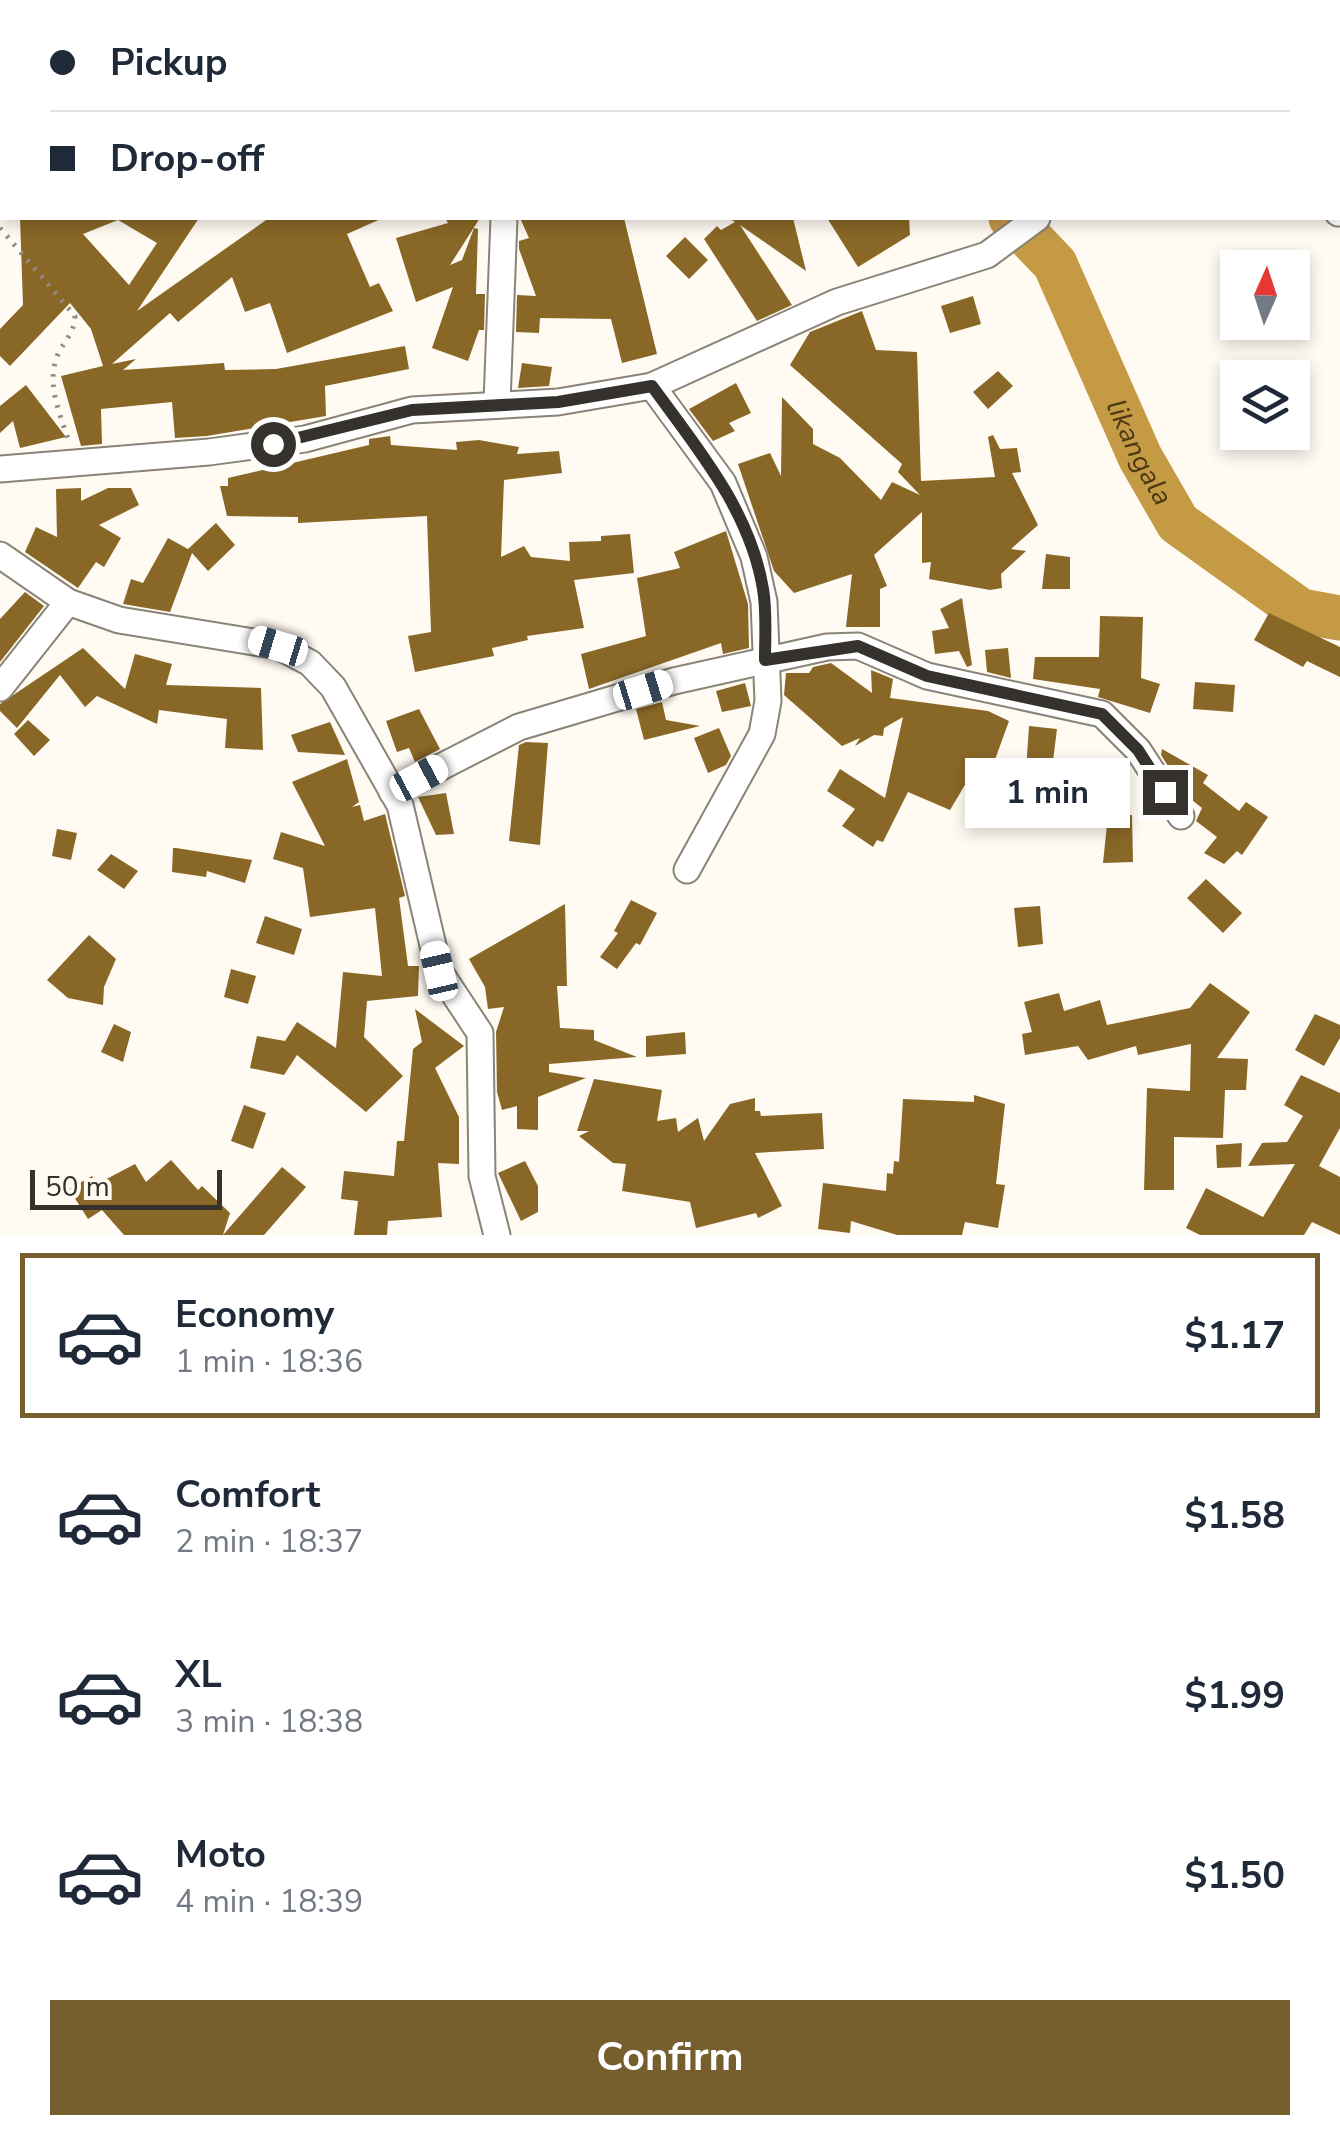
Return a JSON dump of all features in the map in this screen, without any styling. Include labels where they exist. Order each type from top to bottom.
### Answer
[{"type":"street","points":[[497,404],[504,220]]},
{"type":"street","points":[[0,469],[267,444],[305,439],[412,410],[558,402],[652,386],[837,302],[967,264],[1029,224]]},
{"type":"street","points":[[652,386],[723,483],[763,590],[768,701],[762,734],[686,870]]},
{"type":"street","points":[[0,555],[68,602],[119,620],[256,639],[310,663],[333,688],[400,805],[439,971],[480,1033],[482,1176],[497,1235]]},
{"type":"street","points":[[0,688],[68,602]]},
{"type":"street","points":[[392,792],[519,726],[674,680],[765,660],[858,646],[927,676],[1102,714],[1138,750],[1181,816]]},
{"type":"path","points":[[0,228],[73,310],[74,324],[56,360],[52,381],[74,461]]},
{"type":"building","points":[[20,220],[118,220],[198,220],[137,311],[266,220],[378,220],[347,234],[370,287],[379,283],[393,311],[287,353],[270,303],[245,312],[232,277],[178,322],[170,313],[112,364],[136,359],[123,370],[224,363],[225,370],[276,369],[405,346],[409,369],[325,386],[326,416],[207,436],[175,438],[172,402],[101,409],[102,444],[81,446],[61,376],[103,366],[91,329],[70,303],[10,366],[0,356],[0,329],[23,305]],"holes":[[[118,220],[157,243],[129,285],[83,234]]]},
{"type":"building","points":[[446,220],[479,220],[450,265],[462,260],[474,228],[478,229],[476,294],[485,294],[484,330],[479,330],[468,361],[432,348],[453,287],[416,302],[396,238],[448,223]]},
{"type":"building","points":[[521,220],[624,220],[657,354],[622,363],[611,319],[540,318],[539,333],[516,332],[517,295],[536,296],[519,249],[519,241],[529,238]]},
{"type":"building","points":[[732,220],[793,220],[806,271],[740,225],[792,305],[757,321],[704,239],[717,226],[721,230],[735,222]]},
{"type":"building","points":[[828,220],[909,220],[910,235],[858,267]]},
{"type":"building","points":[[685,237],[708,260],[689,279],[666,256]]},
{"type":"building","points":[[973,296],[981,324],[950,333],[941,306]]},
{"type":"building","points":[[862,311],[876,350],[917,352],[921,481],[995,477],[988,437],[993,435],[1000,449],[1017,448],[1021,472],[1012,473],[1038,525],[1011,549],[1026,551],[1001,574],[1002,588],[990,590],[929,579],[931,562],[922,563],[922,512],[874,555],[887,586],[880,589],[880,627],[846,627],[852,574],[794,593],[774,571],[738,464],[770,453],[781,476],[782,397],[813,429],[813,444],[840,458],[881,500],[892,482],[920,495],[898,472],[902,464],[790,365],[810,332]]},
{"type":"building","points":[[522,363],[552,367],[549,386],[518,388]]},
{"type":"building","points":[[998,371],[1013,386],[988,409],[973,392]]},
{"type":"building","points":[[736,383],[751,413],[729,423],[735,431],[713,441],[689,409]]},
{"type":"building","points":[[26,385],[66,437],[20,448],[13,421],[0,433],[0,406]]},
{"type":"building","points":[[390,436],[391,445],[457,450],[456,442],[479,440],[519,447],[517,454],[559,451],[562,473],[504,480],[501,557],[524,546],[531,557],[570,561],[569,542],[601,541],[601,536],[630,534],[634,573],[574,580],[584,628],[527,636],[528,640],[492,648],[494,656],[415,672],[408,636],[431,632],[427,516],[298,523],[298,517],[227,516],[220,486],[228,486],[228,478],[369,445],[369,439]]},
{"type":"building","points":[[81,488],[81,501],[108,488],[131,488],[139,505],[99,525],[121,538],[104,567],[96,562],[78,588],[25,552],[36,527],[57,537],[56,489]]},
{"type":"building","points":[[216,523],[235,545],[208,571],[192,553],[170,612],[123,604],[131,579],[143,583],[168,538],[188,549]]},
{"type":"building","points":[[726,531],[748,604],[749,648],[723,654],[721,643],[589,689],[581,654],[646,636],[637,578],[680,568],[674,552]]},
{"type":"building","points":[[1046,554],[1070,557],[1070,589],[1042,589]]},
{"type":"building","points":[[25,592],[44,606],[0,662],[0,619]]},
{"type":"building","points":[[962,598],[972,665],[967,667],[959,651],[935,654],[932,631],[949,628],[940,609]]},
{"type":"building","points":[[1269,613],[1340,647],[1340,677],[1307,661],[1303,667],[1254,640]]},
{"type":"building","points":[[1100,616],[1143,617],[1141,678],[1160,684],[1150,713],[1098,697],[1100,689],[1033,679],[1035,657],[1099,657]]},
{"type":"building","points":[[83,648],[125,689],[135,654],[172,664],[166,685],[261,688],[263,750],[225,748],[227,719],[159,710],[157,724],[97,696],[85,707],[60,675],[17,728],[0,711],[0,704]]},
{"type":"building","points":[[1008,648],[1011,678],[987,672],[985,650]]},
{"type":"building","points":[[831,663],[872,693],[871,670],[893,679],[890,698],[988,711],[1009,721],[992,768],[978,763],[950,810],[908,792],[883,842],[877,840],[873,847],[842,826],[855,809],[827,791],[840,769],[885,798],[903,717],[884,728],[883,736],[874,735],[855,746],[860,738],[842,746],[784,695],[786,673],[809,673],[813,667]]},
{"type":"building","points":[[1195,682],[1235,685],[1233,712],[1193,709]]},
{"type":"building","points":[[745,683],[751,706],[722,712],[716,691]]},
{"type":"building","points":[[662,702],[666,720],[700,726],[644,740],[636,709]]},
{"type":"building","points":[[419,709],[440,749],[415,762],[409,748],[397,752],[386,721]]},
{"type":"building","points":[[28,720],[50,740],[34,756],[14,734]]},
{"type":"building","points":[[330,722],[345,755],[298,752],[291,735]]},
{"type":"building","points":[[1029,726],[1057,729],[1048,801],[1024,801]]},
{"type":"building","points":[[719,728],[731,756],[726,765],[708,773],[694,738]]},
{"type":"building","points":[[548,743],[540,845],[509,841],[519,745]]},
{"type":"building","points":[[1162,749],[1208,775],[1203,783],[1239,811],[1246,802],[1268,817],[1242,855],[1237,851],[1224,864],[1204,853],[1217,837],[1196,821],[1202,808],[1187,796],[1161,755]]},
{"type":"building","points":[[347,759],[359,802],[352,807],[360,805],[364,821],[385,814],[405,896],[399,898],[408,966],[419,966],[418,996],[367,1001],[364,1037],[403,1076],[366,1112],[297,1055],[284,1075],[250,1068],[257,1036],[285,1041],[297,1022],[336,1048],[343,972],[382,976],[375,908],[310,917],[303,868],[273,859],[281,832],[325,846],[292,782]]},
{"type":"building","points":[[446,793],[454,834],[436,835],[418,797]]},
{"type":"building","points":[[1108,815],[1132,815],[1133,862],[1103,863]]},
{"type":"building","points":[[57,829],[77,833],[71,860],[52,856]]},
{"type":"building","points":[[173,848],[252,860],[245,883],[207,871],[206,877],[172,872]]},
{"type":"building","points":[[111,854],[138,871],[124,889],[97,870]]},
{"type":"building","points":[[1206,879],[1242,913],[1223,933],[1187,898]]},
{"type":"building","points":[[631,900],[657,913],[640,945],[636,943],[617,969],[600,957],[618,933],[614,931]]},
{"type":"building","points":[[565,904],[567,986],[557,986],[560,1028],[594,1030],[594,1040],[637,1057],[549,1064],[549,1072],[586,1078],[538,1097],[538,1130],[517,1129],[517,1106],[502,1110],[497,1092],[496,1032],[504,1007],[488,1009],[485,987],[469,959]]},
{"type":"building","points":[[1040,906],[1043,944],[1018,947],[1014,908]]},
{"type":"building","points":[[265,916],[302,929],[294,955],[256,943]]},
{"type":"building","points":[[89,935],[116,959],[104,987],[103,1005],[68,998],[47,980]]},
{"type":"building","points":[[231,969],[256,976],[248,1004],[224,997]]},
{"type":"building","points":[[1210,983],[1250,1012],[1217,1058],[1248,1059],[1246,1090],[1225,1090],[1223,1138],[1174,1137],[1174,1190],[1144,1190],[1147,1088],[1190,1091],[1191,1044],[1138,1055],[1136,1046],[1088,1060],[1078,1046],[1025,1055],[1022,1034],[1032,1032],[1024,1002],[1059,993],[1064,1011],[1100,1000],[1107,1025],[1190,1008]]},
{"type":"building","points":[[415,1009],[464,1046],[435,1068],[459,1117],[459,1164],[438,1163],[442,1217],[388,1221],[387,1235],[354,1235],[358,1201],[341,1199],[344,1171],[394,1176],[397,1141],[404,1141],[413,1049],[422,1042]]},
{"type":"building","points":[[1315,1014],[1340,1025],[1340,1038],[1324,1066],[1295,1050]]},
{"type":"building","points":[[114,1024],[131,1032],[123,1062],[101,1052]]},
{"type":"building","points":[[685,1032],[686,1054],[646,1057],[646,1036]]},
{"type":"building","points":[[1301,1075],[1340,1093],[1340,1128],[1319,1166],[1340,1177],[1340,1235],[1312,1222],[1304,1235],[1200,1235],[1186,1228],[1206,1188],[1263,1217],[1295,1164],[1248,1166],[1262,1143],[1287,1142],[1303,1116],[1284,1105]]},
{"type":"building","points":[[594,1079],[662,1090],[657,1121],[676,1118],[678,1132],[698,1118],[704,1141],[730,1104],[755,1098],[755,1111],[760,1111],[761,1116],[822,1113],[824,1149],[755,1153],[782,1206],[758,1218],[756,1213],[696,1228],[690,1202],[622,1191],[626,1164],[613,1163],[579,1136],[589,1131],[577,1131]]},
{"type":"building","points":[[974,1095],[1005,1104],[996,1184],[1005,1185],[998,1228],[965,1222],[962,1235],[897,1235],[851,1221],[850,1233],[818,1229],[823,1183],[886,1191],[887,1173],[893,1174],[894,1161],[899,1162],[903,1099],[974,1102]]},
{"type":"building","points":[[244,1105],[266,1113],[253,1149],[231,1141]]},
{"type":"building","points":[[1242,1143],[1241,1167],[1217,1168],[1216,1145]]},
{"type":"building","points":[[171,1160],[198,1190],[202,1186],[230,1213],[223,1235],[124,1235],[102,1210],[88,1219],[69,1189],[92,1176],[97,1184],[135,1164],[146,1182]]},
{"type":"building","points":[[525,1161],[538,1186],[538,1212],[521,1221],[498,1173]]},
{"type":"building","points":[[282,1167],[306,1187],[264,1235],[223,1235]]},
{"type":"waterway","name":"likangala","points":[[1013,220],[1055,264],[1140,457],[1178,523],[1301,611],[1340,618]]},
{"type":"route","points":[[273,444],[412,410],[558,402],[652,386],[723,483],[735,510],[763,590],[765,660],[827,647],[858,646],[927,676],[1102,714],[1138,750],[1165,792]]}]
